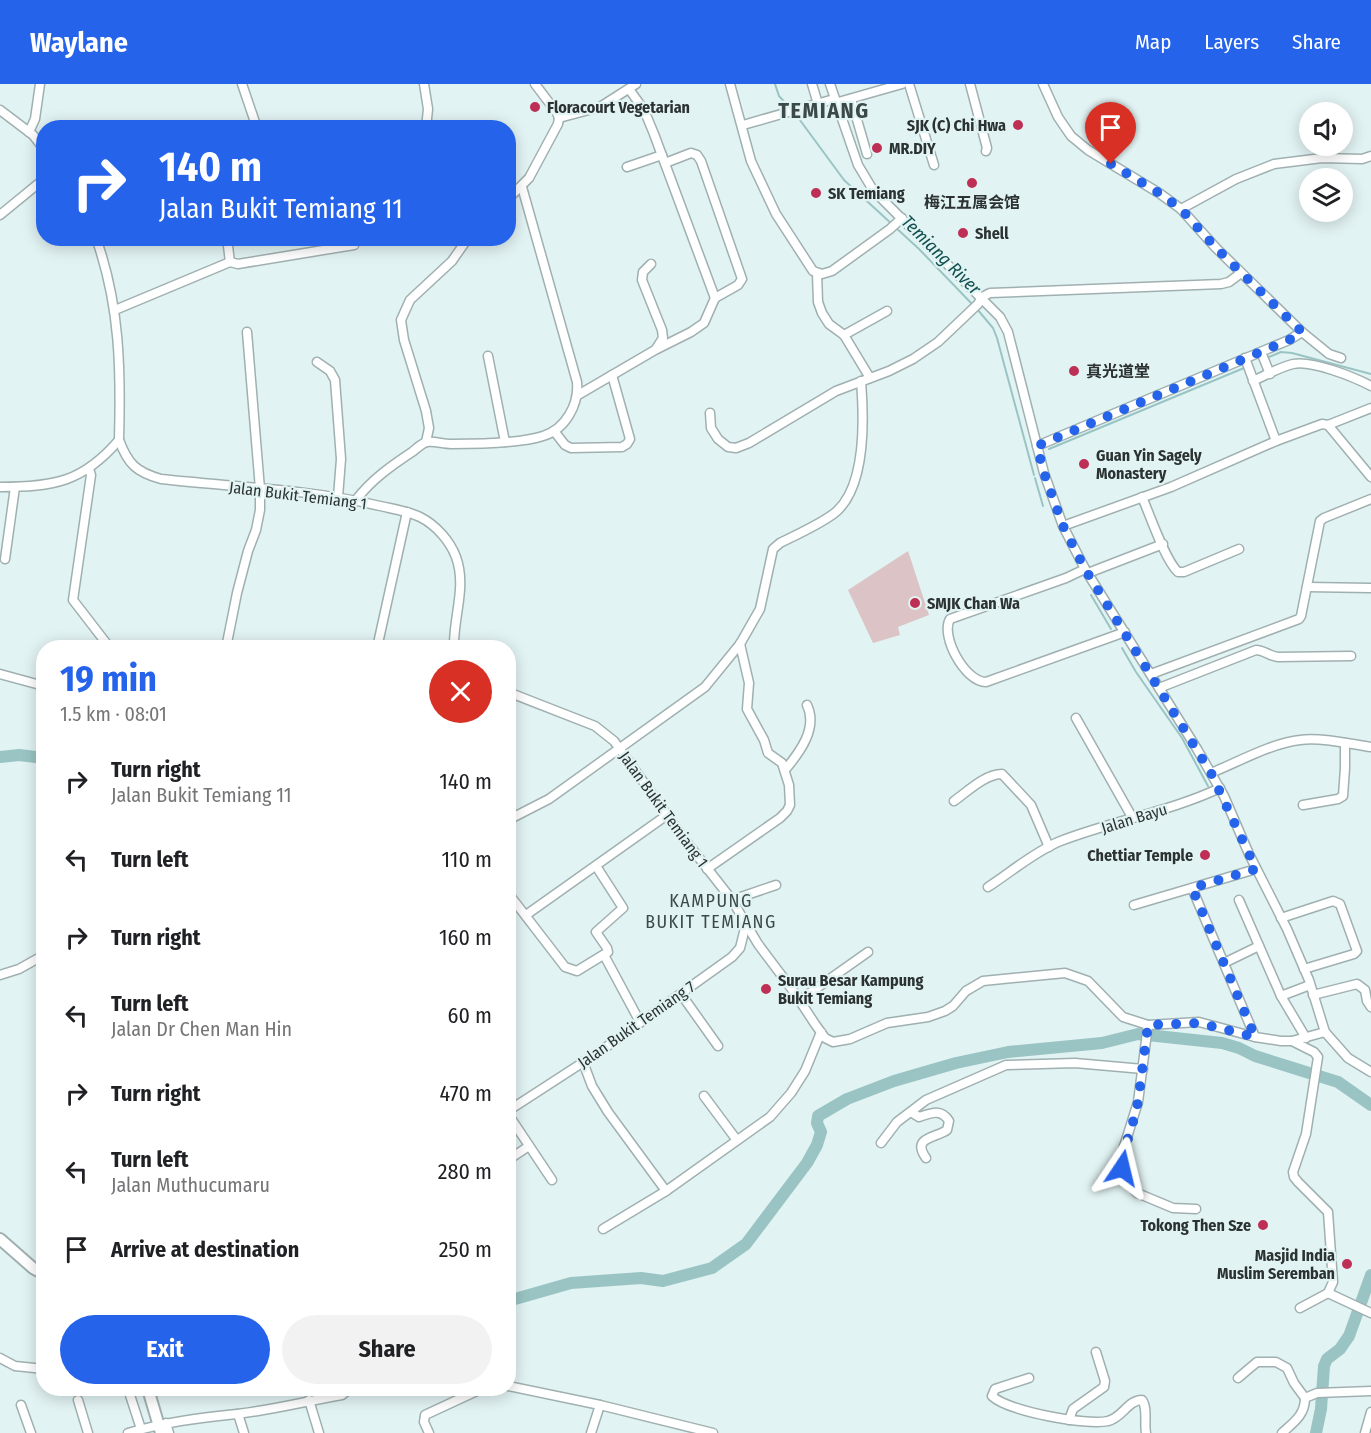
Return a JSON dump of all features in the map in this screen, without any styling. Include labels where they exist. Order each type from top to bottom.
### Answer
[{"type":"main road","points":[[0,1239],[36,1270]]},
{"type":"main road","points":[[151,1396],[162,1427]]},
{"type":"street","points":[[30,132],[35,119],[40,84]]},
{"type":"street","points":[[242,84],[254,120]]},
{"type":"street","points":[[424,84],[428,109],[427,120]]},
{"type":"street","points":[[516,192],[529,178],[558,124],[558,113],[535,84]]},
{"type":"street","points":[[730,84],[752,161],[776,213],[813,271],[822,274],[832,271],[899,220]]},
{"type":"street","points":[[812,84],[818,104]]},
{"type":"street","points":[[830,84],[858,165],[873,190],[899,220],[1000,317],[1008,332],[1044,473],[1063,526],[1086,571],[1220,788],[1304,969],[1325,1032],[1348,1058],[1371,1072]]},
{"type":"street","points":[[743,125],[797,109],[851,99],[902,84]]},
{"type":"street","points":[[909,84],[934,165]]},
{"type":"street","points":[[970,84],[987,148],[986,152]]},
{"type":"street","points":[[1043,84],[1058,117],[1071,136],[1088,150],[1181,209],[1241,273],[1302,332],[1329,354],[1341,358]]},
{"type":"street","points":[[559,117],[600,107],[632,87],[663,159],[715,298]]},
{"type":"street","points":[[851,99],[867,154]]},
{"type":"street","points":[[0,110],[30,132],[36,139]]},
{"type":"street","points":[[578,395],[704,323],[715,298],[738,285],[742,279],[697,155],[691,153],[627,167]]},
{"type":"street","points":[[1181,209],[1236,179],[1274,164],[1322,158],[1362,159],[1371,156]]},
{"type":"street","points":[[0,215],[36,186]]},
{"type":"street","points":[[356,500],[364,489],[390,467],[426,442],[450,444],[505,442],[542,437],[554,431],[569,415],[578,395],[577,382],[522,187]]},
{"type":"street","points":[[0,487],[60,481],[89,469],[119,440],[120,377],[115,310],[111,284],[99,246]]},
{"type":"street","points":[[228,246],[230,262]]},
{"type":"street","points":[[115,310],[230,262],[238,264],[348,246]]},
{"type":"street","points":[[426,442],[429,428],[426,411],[404,340],[402,320],[410,300],[452,261],[462,246]]},
{"type":"street","points":[[651,264],[643,272],[642,280],[662,330],[663,338],[656,350]]},
{"type":"street","points":[[516,815],[549,799],[705,687],[740,644],[760,609],[773,549],[837,512],[846,499],[853,483],[863,436],[865,379],[844,335],[829,324],[822,313],[818,302],[817,273]]},
{"type":"street","points":[[710,413],[711,428],[718,439],[728,447],[736,448],[749,443],[836,391],[913,359],[938,342],[990,293],[1221,284],[1229,282],[1241,273]]},
{"type":"street","points":[[844,335],[887,310]]},
{"type":"street","points":[[228,640],[237,593],[260,510],[247,332]]},
{"type":"street","points":[[1037,446],[1289,340],[1302,332]]},
{"type":"street","points":[[1261,352],[1270,374]]},
{"type":"street","points":[[488,356],[505,442]]},
{"type":"street","points":[[1245,358],[1276,441]]},
{"type":"street","points":[[317,362],[330,371],[335,380],[341,459],[338,498]]},
{"type":"street","points":[[1253,381],[1293,364],[1304,363],[1354,377],[1371,386]]},
{"type":"street","points":[[554,431],[565,445],[571,448],[622,447],[627,444],[630,439],[612,375]]},
{"type":"street","points":[[1063,526],[1171,487],[1276,441],[1322,424],[1328,425],[1371,408]]},
{"type":"street","points":[[1328,425],[1371,477]]},
{"type":"street","name":"Jalan Bukit Temiang 1","points":[[119,440],[125,456],[135,468],[146,475],[172,480],[356,500],[421,517],[434,526],[446,539],[455,555],[460,573],[455,640]]},
{"type":"street","points":[[89,469],[91,475],[73,600],[104,640]]},
{"type":"street","points":[[5,560],[15,487]]},
{"type":"street","points":[[1142,497],[1174,568],[1181,572],[1239,549]]},
{"type":"street","points":[[1151,674],[1299,619],[1320,521],[1371,499]]},
{"type":"street","points":[[379,640],[407,512]]},
{"type":"street","points":[[1125,632],[986,682],[977,681],[970,676],[954,654],[947,627],[950,619],[1163,544]]},
{"type":"street","points":[[1307,586],[1371,588]]},
{"type":"street","points":[[707,869],[763,831],[787,811],[791,794],[782,763],[768,753],[764,740],[747,709],[748,683],[740,644]]},
{"type":"street","points":[[1160,688],[1256,650],[1262,650],[1273,657],[1351,656]]},
{"type":"street","points":[[0,674],[36,684]]},
{"type":"street","name":"Jalan Bukit Temiang 1","points":[[516,695],[595,726],[605,732],[620,748],[667,815],[732,900],[756,940],[821,1032]]},
{"type":"street","points":[[785,770],[803,745],[812,725],[812,714],[807,705]]},
{"type":"street","points":[[1076,718],[1132,817]]},
{"type":"street","points":[[1211,773],[1272,748],[1301,740],[1371,747]]},
{"type":"street","points":[[1303,805],[1338,799],[1343,796],[1345,743]]},
{"type":"street","points":[[954,801],[987,778],[995,774],[1002,774],[1030,805],[1049,847]]},
{"type":"street","name":"Jalan Bayu","points":[[988,887],[1049,847],[1132,817],[1196,799],[1220,788]]},
{"type":"street","points":[[526,915],[667,815]]},
{"type":"street","points":[[516,903],[565,967],[577,971],[604,955],[608,950],[596,932],[623,908],[596,866]]},
{"type":"street","points":[[1134,905],[1256,869]]},
{"type":"street","points":[[732,900],[776,885]]},
{"type":"street","points":[[1192,888],[1255,1037]]},
{"type":"street","points":[[1239,900],[1281,996],[1306,1038]]},
{"type":"street","points":[[1281,918],[1334,901],[1340,904],[1357,951],[1354,954],[1304,969]]},
{"type":"street","points":[[740,948],[746,923]]},
{"type":"street","name":"Jalan Bukit Temiang 7","points":[[516,1106],[681,994],[732,957],[740,948],[756,940]]},
{"type":"street","points":[[1224,963],[1259,946]]},
{"type":"street","points":[[800,1000],[868,952]]},
{"type":"street","points":[[604,955],[640,1022]]},
{"type":"street","points":[[0,975],[19,969],[36,959]]},
{"type":"street","points":[[821,1032],[825,1038],[833,1042],[850,1039],[887,1023],[928,1017],[945,1011],[953,1006],[966,991],[983,981],[1065,973],[1088,981],[1123,1017],[1148,1025],[1199,1023],[1255,1037],[1292,1041],[1325,1032]]},
{"type":"street","points":[[1313,995],[1357,984],[1365,990],[1371,1007]]},
{"type":"street","points":[[1281,996],[1310,985]]},
{"type":"street","points":[[681,994],[718,1046]]},
{"type":"street","points":[[1148,1025],[1138,1102],[1130,1134],[1123,1150],[1122,1168],[1125,1179],[1137,1194],[1173,1208],[1196,1209]]},
{"type":"street","points":[[603,1229],[666,1191],[770,1117],[791,1093],[805,1071],[821,1032]]},
{"type":"street","points":[[1292,1041],[1316,1054],[1316,1069],[1306,1134],[1293,1172],[1294,1177],[1328,1212],[1333,1282],[1328,1293],[1300,1308]]},
{"type":"street","points":[[583,1062],[592,1086],[608,1112],[666,1191]]},
{"type":"street","points":[[881,1143],[897,1122],[926,1100],[1006,1065],[1075,1063],[1143,1069]]},
{"type":"street","points":[[704,1096],[736,1140]]},
{"type":"street","points":[[911,1112],[919,1117],[937,1112],[943,1113],[949,1121],[947,1130],[942,1134],[926,1138],[923,1142],[922,1151],[926,1158]]},
{"type":"street","points":[[516,1126],[552,1180]]},
{"type":"street","points":[[516,1155],[529,1146]]},
{"type":"street","points":[[1328,1293],[1370,1312]]},
{"type":"street","points":[[1069,1420],[1073,1409],[1104,1387],[1105,1382],[1096,1352]]},
{"type":"street","points":[[0,1358],[15,1366],[36,1368]]},
{"type":"street","points":[[1238,1378],[1257,1362],[1275,1362],[1287,1368],[1305,1398],[1305,1407],[1301,1416],[1284,1433]]},
{"type":"street","points":[[1029,1378],[995,1389],[992,1396],[1004,1404],[1069,1420],[1110,1421],[1139,1399],[1145,1403],[1146,1433]]},
{"type":"street","points":[[516,1388],[600,1405],[712,1433]]},
{"type":"street","points":[[1305,1398],[1317,1393],[1371,1391]]},
{"type":"street","points":[[130,1396],[141,1429]]},
{"type":"street","points":[[128,1433],[204,1416],[238,1414],[335,1396]]},
{"type":"street","points":[[429,1433],[424,1422],[425,1415],[466,1396]]},
{"type":"street","points":[[78,1400],[88,1433]]},
{"type":"street","points":[[309,1400],[319,1433]]},
{"type":"street","points":[[21,1405],[31,1433]]},
{"type":"street","points":[[591,1433],[600,1405]]},
{"type":"street","points":[[1365,1433],[1371,1412]]},
{"type":"street","points":[[238,1414],[244,1433]]},
{"type":"street","points":[[162,1427],[169,1433]]},
{"type":"shaded area","points":[[908,551],[929,615],[898,627],[900,635],[873,643],[848,590]]},
{"type":"waterway","name":"Temiang River","points":[[775,84],[779,96],[790,108]]},
{"type":"waterway","name":"Temiang River","points":[[794,112],[844,180],[919,249],[973,305]]},
{"type":"waterway","name":"Temiang River","points":[[977,309],[993,328],[997,338],[1034,475]]},
{"type":"waterway","points":[[1269,357],[1281,352],[1292,353],[1371,374]]},
{"type":"waterway","points":[[1049,449],[1244,368]]},
{"type":"waterway","name":"Temiang River","points":[[1035,478],[1043,506]]},
{"type":"waterway","name":"Temiang River","points":[[1091,595],[1111,629]]},
{"type":"waterway","name":"Temiang River","points":[[1122,648],[1182,738],[1208,786]]},
{"type":"waterway","points":[[0,757],[19,755],[36,757]]},
{"type":"waterway","points":[[516,1299],[571,1283],[641,1278],[663,1281],[712,1268],[746,1244],[807,1163],[821,1132],[817,1123],[818,1116],[847,1099],[894,1081],[956,1063],[1008,1052],[1102,1043],[1138,1034],[1222,1043],[1239,1048],[1255,1056],[1338,1082],[1371,1105]]},
{"type":"waterway","points":[[1316,1433],[1321,1409],[1324,1366],[1327,1359],[1340,1349],[1349,1336],[1371,1275]]},
{"type":"place","name":"Floracourt Vegetarian","points":[[535,107]]},
{"type":"place","name":"SJK (C) Chi Hwa","points":[[1018,125]]},
{"type":"place","name":"MR.DIY","points":[[877,148]]},
{"type":"place","name":"梅江五属会馆","points":[[972,183]]},
{"type":"place","name":"SK Temiang","points":[[816,193]]},
{"type":"place","name":"Shell","points":[[963,233]]},
{"type":"place","name":"真光道堂","points":[[1074,371]]},
{"type":"place","name":"Guan Yin Sagely Monastery","points":[[1084,464]]},
{"type":"place","name":"SMJK Chan Wa","points":[[915,603]]},
{"type":"place","name":"Chettiar Temple","points":[[1205,855]]},
{"type":"place","name":"Surau Besar Kampung Bukit Temiang","points":[[766,989]]},
{"type":"place","name":"Tokong Then Sze","points":[[1263,1225]]},
{"type":"place","name":"Masjid India Muslim Seremban","points":[[1347,1264]]},
{"type":"district","name":"TEMIANG","points":[[824,110]]},
{"type":"district","name":"KAMPUNG BUKIT TEMIANG","points":[[711,911]]},
{"type":"route","points":[[1111,164],[1181,209],[1216,248],[1302,332],[1289,340],[1037,446],[1044,473],[1070,541],[1211,773],[1224,796],[1256,869],[1192,888],[1255,1037],[1199,1023],[1148,1025],[1138,1102],[1130,1134],[1123,1150],[1122,1168]]}]
